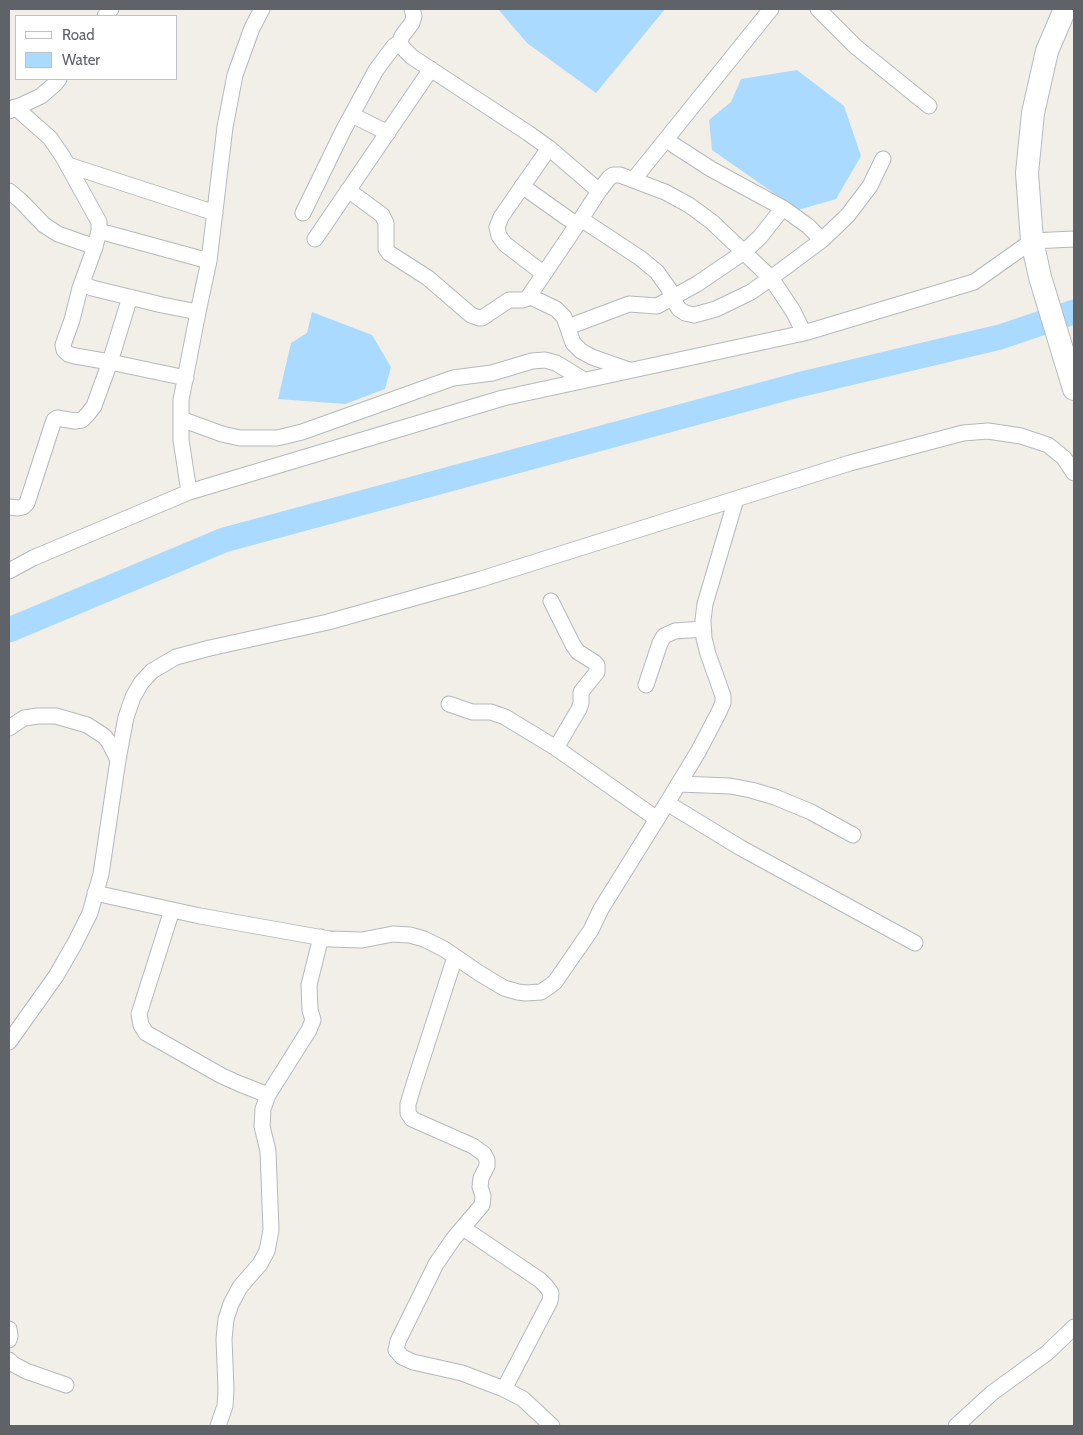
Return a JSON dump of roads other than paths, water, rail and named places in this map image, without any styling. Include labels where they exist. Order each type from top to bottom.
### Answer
[{"type":"street","points":[[188,492],[181,440],[181,400],[209,261],[225,127],[235,75],[252,28],[262,9]]},
{"type":"street","points":[[303,213],[376,70],[394,46],[400,42],[402,36],[412,23],[414,16],[412,9]]},
{"type":"street","points":[[634,179],[771,9]]},
{"type":"street","points":[[818,9],[856,47],[929,106]]},
{"type":"street","points":[[1065,9],[1047,51],[1033,113],[1027,173],[1032,241],[1040,277],[1071,381]]},
{"type":"street","points":[[400,42],[402,47],[412,57],[502,114],[548,148],[599,191]]},
{"type":"street","points":[[315,239],[431,69]]},
{"type":"street","points":[[58,80],[41,96],[12,109],[50,138],[68,165],[99,222],[99,232],[95,247],[63,345],[64,350],[68,354],[75,356],[186,378]]},
{"type":"street","points":[[352,115],[388,133]]},
{"type":"street","points":[[666,140],[711,169],[783,208],[808,226],[822,240]]},
{"type":"street","points":[[544,274],[505,244],[499,236],[497,227],[501,217],[548,148]]},
{"type":"street","points":[[522,186],[640,258],[657,272],[669,289],[679,309],[685,314],[694,315],[716,309],[751,292],[822,240],[848,215],[870,186],[883,159]]},
{"type":"street","points":[[68,165],[215,213]]},
{"type":"street","points":[[348,190],[382,215],[386,223],[386,249],[389,253],[428,278],[475,318],[482,318],[509,300],[522,300],[529,296],[609,178],[614,175],[620,175],[634,179],[689,205],[712,222],[771,278],[793,311],[804,333]]},
{"type":"street","points":[[10,195],[34,213],[44,225],[58,234],[95,247]]},
{"type":"street","points":[[568,327],[629,304],[657,306],[672,298],[697,284],[744,252],[760,237],[783,208]]},
{"type":"street","points":[[99,232],[209,261]]},
{"type":"street","points":[[9,570],[188,492],[503,398],[804,333],[974,282],[1032,241],[1074,239]]},
{"type":"street","points":[[82,283],[92,288],[198,312]]},
{"type":"street","points":[[529,296],[556,309],[564,317],[573,343],[581,351],[630,371]]},
{"type":"street","points":[[9,507],[18,508],[27,503],[54,420],[61,418],[75,421],[82,420],[94,406],[130,297]]},
{"type":"street","points":[[180,418],[222,434],[240,438],[277,438],[302,432],[452,378],[492,373],[532,361],[545,360],[556,363],[584,380]]},
{"type":"street","points":[[9,1042],[56,976],[90,913],[101,874],[126,717],[133,698],[141,683],[152,671],[176,658],[210,648],[328,622],[460,585],[850,463],[963,433],[988,431],[1021,436],[1048,445],[1064,458],[1074,473]]},
{"type":"street","points":[[95,894],[321,937],[362,940],[393,934],[410,935],[424,939],[444,949],[504,988],[526,993],[541,992],[548,988],[555,982],[591,930],[601,909],[679,784],[718,714],[723,696],[708,654],[703,629],[705,604],[736,499]]},
{"type":"street","points":[[551,601],[578,652],[597,665],[597,672],[581,692],[579,709],[556,748]]},
{"type":"street","points":[[646,685],[664,636],[675,631],[703,629]]},
{"type":"street","points":[[448,704],[472,712],[491,712],[505,717],[556,748],[657,819]]},
{"type":"street","points":[[9,728],[24,718],[38,716],[56,716],[88,725],[104,736],[118,760]]},
{"type":"street","points":[[679,784],[730,786],[775,797],[811,812],[853,835]]},
{"type":"street","points":[[667,803],[741,848],[916,943]]},
{"type":"street","points":[[172,910],[139,1014],[141,1025],[146,1033],[222,1076],[268,1095]]},
{"type":"street","points":[[218,1426],[225,1406],[224,1339],[226,1319],[231,1304],[240,1288],[260,1264],[267,1251],[271,1230],[268,1151],[262,1126],[263,1109],[268,1095],[309,1030],[313,1020],[310,1010],[310,985],[321,937]]},
{"type":"street","points":[[455,957],[414,1084],[408,1104],[408,1113],[412,1119],[474,1146],[484,1154],[487,1166],[480,1187],[483,1196],[482,1205],[444,1251],[436,1264],[398,1341],[396,1350],[402,1357],[413,1362],[462,1373],[504,1389],[523,1399],[552,1426]]},
{"type":"street","points":[[462,1228],[540,1280],[550,1293],[550,1301],[504,1389]]},
{"type":"street","points":[[956,1426],[992,1393],[1048,1353],[1074,1327]]},
{"type":"street","points":[[9,1329],[9,1340]]},
{"type":"street","points":[[9,1360],[26,1371],[66,1385]]},
{"type":"water","points":[[498,9],[665,9],[596,93],[527,43]]},
{"type":"water","points":[[797,70],[844,106],[861,156],[836,199],[798,210],[712,150],[709,120],[731,102],[741,79]]},
{"type":"water","points":[[312,312],[372,335],[391,367],[385,389],[345,404],[278,399],[291,343],[307,333]]},
{"type":"waterway","points":[[9,630],[224,540],[798,385],[1000,337],[1074,312]]}]
